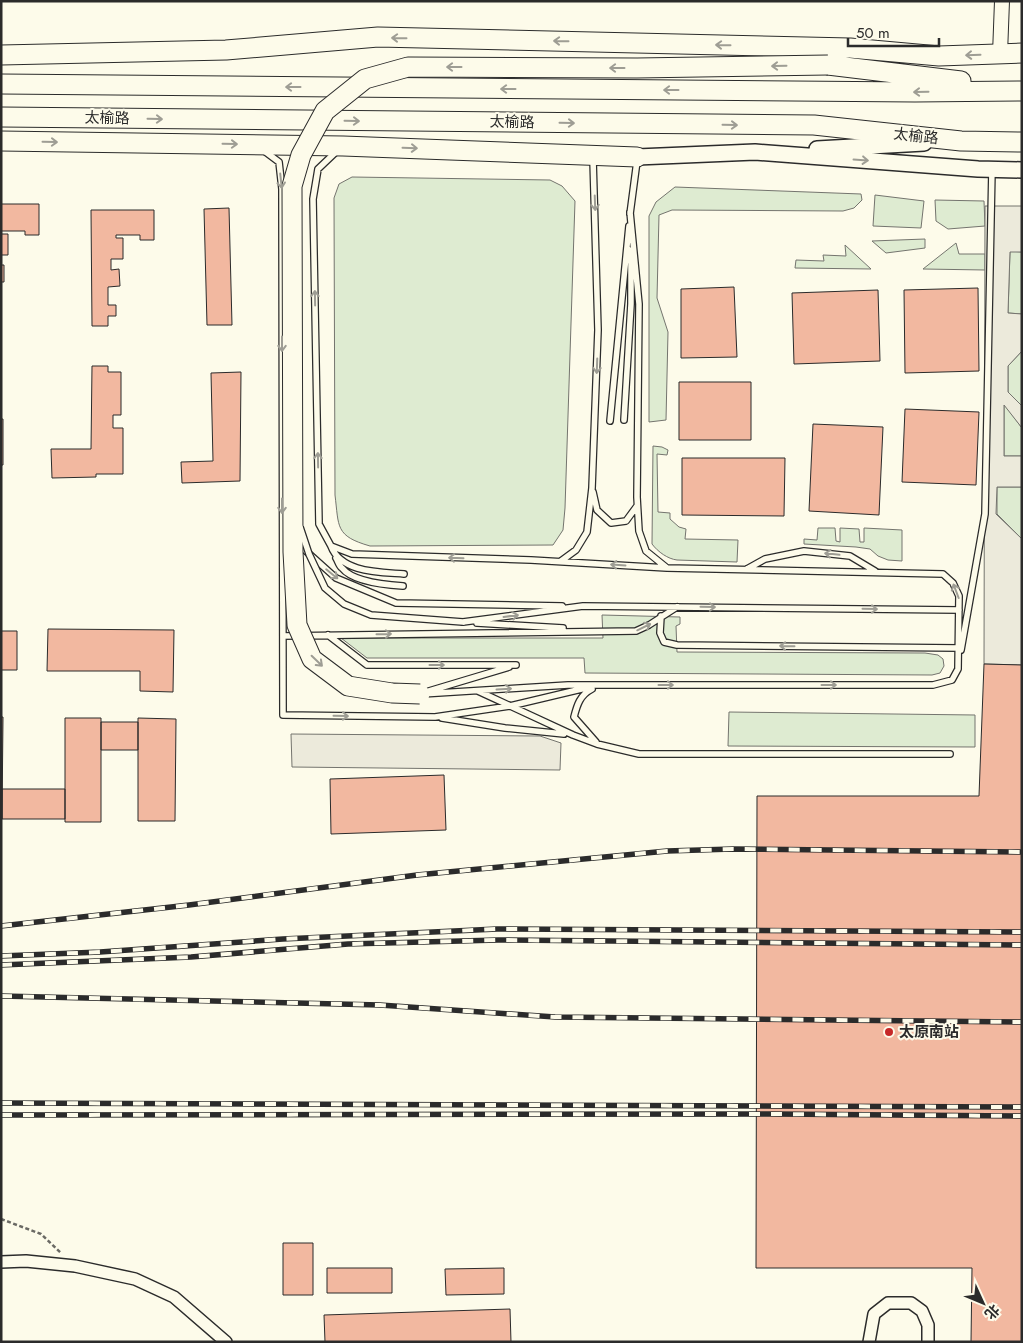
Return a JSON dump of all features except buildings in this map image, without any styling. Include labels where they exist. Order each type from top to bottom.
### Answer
[{"type":"highway","points":[[1,55],[226,50],[378,37],[850,48],[939,56]]},
{"type":"highway","points":[[420,694],[392,693],[348,686],[312,658],[297,625],[293,552],[292,186],[300,155],[325,111],[366,79],[408,67],[636,68],[828,66],[939,56],[1022,53]]},
{"type":"highway","points":[[828,66],[1022,89]]},
{"type":"highway","points":[[1,72],[52,85]]},
{"type":"highway","points":[[1,84],[905,92],[1022,89]]},
{"type":"highway","points":[[1,118],[203,144]]},
{"type":"highway","name":"太榆路","points":[[1,118],[814,126],[961,141],[1022,142]]},
{"type":"highway","points":[[1,142],[343,146],[637,157]]},
{"type":"main road","points":[[637,157],[961,141]]},
{"type":"main road","points":[[755,152],[1022,170]]},
{"type":"street","points":[[1000,54],[1002,1]]},
{"type":"street","points":[[1,1262],[26,1261],[75,1266],[134,1279],[174,1297],[226,1342]]},
{"type":"street","points":[[869,1342],[874,1314],[888,1303],[911,1302],[922,1311],[928,1324],[928,1342]]},
{"type":"lane","points":[[255,145],[279,162],[282,189],[283,715],[435,717],[505,728],[573,734]]},
{"type":"lane","points":[[343,146],[318,169],[313,199],[319,524],[342,570],[378,585],[403,586]]},
{"type":"lane","points":[[561,562],[576,550],[587,532],[592,488],[598,330],[593,154]]},
{"type":"lane","points":[[610,421],[637,157]]},
{"type":"lane","points":[[420,694],[568,685],[933,685],[952,680],[958,669],[985,514],[992,169]]},
{"type":"lane","points":[[624,420],[631,304],[630,212]]},
{"type":"lane","points":[[630,212],[639,304],[638,532],[646,551],[667,568]]},
{"type":"lane","points":[[592,488],[597,510],[612,523],[626,521],[637,506]]},
{"type":"lane","points":[[293,503],[309,554],[326,588],[344,604],[371,615],[606,631]]},
{"type":"lane","points":[[282,530],[336,578],[396,603],[959,610]]},
{"type":"lane","points":[[331,546],[352,554],[667,568],[943,574],[953,583],[959,596],[958,669]]},
{"type":"lane","points":[[745,570],[765,559],[804,551],[850,556],[877,572]]},
{"type":"lane","points":[[334,555],[346,563],[366,570],[404,574]]},
{"type":"lane","points":[[462,622],[583,606]]},
{"type":"lane","points":[[283,636],[636,631],[677,607]]},
{"type":"lane","points":[[661,616],[660,633],[664,642],[677,645],[958,648]]},
{"type":"lane","points":[[328,635],[367,665],[516,665],[420,694]]},
{"type":"lane","points":[[435,717],[510,706],[599,685]]},
{"type":"lane","points":[[597,744],[574,717],[577,703],[588,691],[599,685]]},
{"type":"lane","points":[[476,690],[597,744],[640,754],[950,754]]},
{"type":"path","points":[[1,1219],[41,1234],[75,1266]]},
{"type":"green space","points":[[352,177],[550,180],[562,186],[575,201],[565,508],[563,530],[553,545],[370,546],[350,538],[341,529],[337,515],[335,495],[334,198],[339,184]]},
{"type":"green space","points":[[675,187],[861,194],[862,200],[854,208],[843,211],[672,210],[659,215],[657,298],[668,332],[666,420],[649,422],[649,216],[656,202]]},
{"type":"green space","points":[[875,195],[924,201],[921,228],[873,226]]},
{"type":"green space","points":[[935,200],[984,201],[985,226],[948,229],[936,221]]},
{"type":"green space","points":[[925,239],[925,248],[886,253],[872,241]]},
{"type":"green space","points":[[956,243],[959,254],[985,254],[985,270],[923,269]]},
{"type":"green space","points":[[845,245],[871,269],[795,268],[796,260],[824,261],[823,255],[846,256]]},
{"type":"green space","points":[[1010,251],[1022,252],[1022,314],[1008,313]]},
{"type":"green space","points":[[1022,351],[1022,406],[1008,392],[1008,366]]},
{"type":"green space","points":[[1004,404],[1022,428],[1022,456],[1004,456]]},
{"type":"green space","points":[[653,446],[668,450],[667,455],[657,454],[658,512],[670,513],[670,519],[679,527],[686,529],[685,539],[738,540],[737,562],[677,560],[663,555],[652,544]]},
{"type":"green space","points":[[997,487],[1022,487],[1022,539],[997,514]]},
{"type":"green space","points":[[818,528],[835,528],[836,541],[840,542],[840,528],[859,529],[860,542],[864,542],[864,528],[902,530],[902,561],[888,560],[878,556],[870,549],[804,544],[804,539],[817,540]]},
{"type":"green space","points":[[602,615],[680,617],[680,624],[676,626],[677,652],[925,653],[938,655],[943,659],[944,666],[940,673],[932,675],[585,673],[584,658],[367,658],[341,638],[603,638]]},
{"type":"green space","points":[[729,712],[975,715],[975,747],[728,746]]},
{"type":"shaded area","points":[[985,206],[1022,206],[1022,252],[1010,252],[1008,313],[1022,314],[1022,351],[1008,366],[1008,392],[1022,406],[1022,428],[1004,405],[1004,456],[1022,456],[1022,487],[997,487],[996,514],[1022,539],[1022,665],[984,664]]},
{"type":"shaded area","points":[[291,734],[540,736],[561,743],[560,770],[292,767]]},
{"type":"railway","points":[[1,926],[189,905],[417,875],[667,851],[733,849],[1022,852]]},
{"type":"railway","points":[[1,956],[100,952],[283,939],[497,929],[1022,932]]},
{"type":"railway","points":[[1,965],[191,957],[348,944],[498,940],[1022,945]]},
{"type":"railway","points":[[1,996],[380,1005],[555,1017],[1022,1022]]},
{"type":"railway","points":[[1,1103],[1022,1107]]},
{"type":"railway","points":[[1,1115],[773,1114],[1022,1116]]},
{"type":"place","name":"太原南站","points":[[889,1032]]}]
